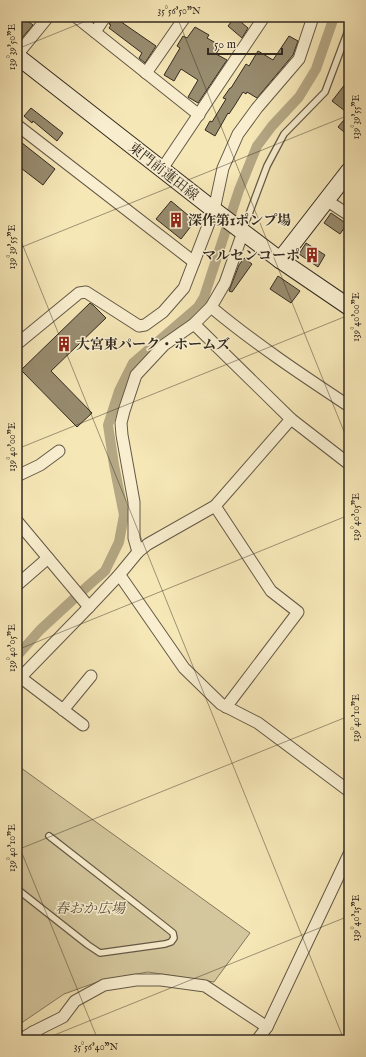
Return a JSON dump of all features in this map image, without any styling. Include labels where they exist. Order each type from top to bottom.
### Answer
[{"type":"main road","name":"東門前蓮田線","points":[[18,59],[280,260],[349,307]]},
{"type":"main road","points":[[280,260],[349,171]]},
{"type":"street","points":[[18,59],[48,17]]},
{"type":"street","points":[[76,17],[198,115]]},
{"type":"street","points":[[94,32],[105,17]]},
{"type":"street","points":[[146,73],[186,17]]},
{"type":"street","points":[[162,169],[264,17]]},
{"type":"street","points":[[17,344],[79,293],[86,292],[139,326],[145,325],[163,312],[184,288],[194,262],[219,214],[223,168],[238,134],[257,108],[299,59],[313,17]]},
{"type":"street","points":[[17,125],[194,262]]},
{"type":"street","points":[[326,200],[349,215]]},
{"type":"street","points":[[138,552],[134,538],[134,502],[122,435],[121,423],[124,411],[136,375],[164,345],[194,324],[211,307],[225,283],[241,230]]},
{"type":"street","points":[[211,307],[226,320],[308,380],[349,406]]},
{"type":"street","points":[[194,324],[291,420],[349,464]]},
{"type":"street","points":[[83,725],[18,679],[87,604],[119,575],[138,552],[148,544],[215,506],[291,420]]},
{"type":"street","points":[[17,476],[40,465],[59,451]]},
{"type":"street","points":[[215,506],[271,591],[298,612],[226,707]]},
{"type":"street","points":[[17,521],[87,604]]},
{"type":"street","points":[[17,585],[48,558]]},
{"type":"street","points":[[119,575],[184,668],[221,704],[258,723],[349,791]]},
{"type":"street","points":[[63,710],[91,676]]},
{"type":"street","points":[[257,1040],[267,1027],[349,854]]},
{"type":"street","points":[[20,1040],[36,1036],[63,1017],[75,1001],[104,985],[136,980],[161,980],[205,986],[267,1027]]},
{"type":"lane","points":[[241,230],[267,166],[284,134],[325,92],[349,28]]},
{"type":"lane","points":[[17,889],[100,953],[165,944],[171,942],[174,938],[173,933],[49,836]]},
{"type":"green space","name":"春おか広場","points":[[17,765],[250,933],[214,982],[148,972],[103,980],[64,994],[17,1026]]},
{"type":"building","points":[[17,17],[22,17],[33,25],[21,39],[17,35]]},
{"type":"building","points":[[114,17],[156,46],[145,63],[139,58],[142,53],[109,28],[111,25],[109,24]]},
{"type":"building","points":[[235,17],[248,28],[242,38],[228,26]]},
{"type":"building","points":[[195,27],[209,35],[207,38],[221,46],[216,54],[227,60],[198,103],[188,97],[198,80],[181,69],[174,81],[164,75],[180,48],[177,46],[183,36],[187,38]]},
{"type":"building","points":[[289,36],[298,41],[293,55],[257,98],[247,92],[246,94],[243,92],[229,114],[228,113],[215,136],[205,130],[210,121],[212,122],[226,99],[223,98],[246,64],[249,66],[258,51],[273,60]]},
{"type":"building","points":[[349,79],[349,114],[332,101]]},
{"type":"building","points":[[31,108],[63,133],[57,141],[33,121],[32,123],[24,116]]},
{"type":"building","points":[[349,114],[349,136],[338,127]]},
{"type":"building","points":[[17,139],[55,169],[43,185],[17,165]]},
{"type":"building","name":"深作第1ポンプ場","points":[[171,201],[195,221],[181,239],[156,219]]},
{"type":"building","points":[[331,213],[347,224],[340,234],[324,223]]},
{"type":"building","name":"マルセンコーポ","points":[[306,243],[325,255],[318,267],[299,254]]},
{"type":"building","points":[[244,258],[252,264],[232,292],[229,291],[239,265]]},
{"type":"building","points":[[278,276],[300,291],[291,303],[270,289]]},
{"type":"building","name":"大宮東パーク・ホームズ","points":[[90,303],[106,318],[51,371],[92,413],[77,427],[21,370]]},
{"type":"waterway","points":[[17,656],[40,630],[105,571],[119,542],[124,515],[108,425],[119,391],[133,363],[198,307],[204,297],[239,190],[257,146],[272,126],[299,97],[316,69],[334,17]]},
{"type":"place","name":"深作第1ポンプ場","points":[[176,220]]},
{"type":"place","name":"マルセンコーポ","points":[[312,255]]},
{"type":"place","name":"大宮東パーク・ホームズ","points":[[64,344]]}]
